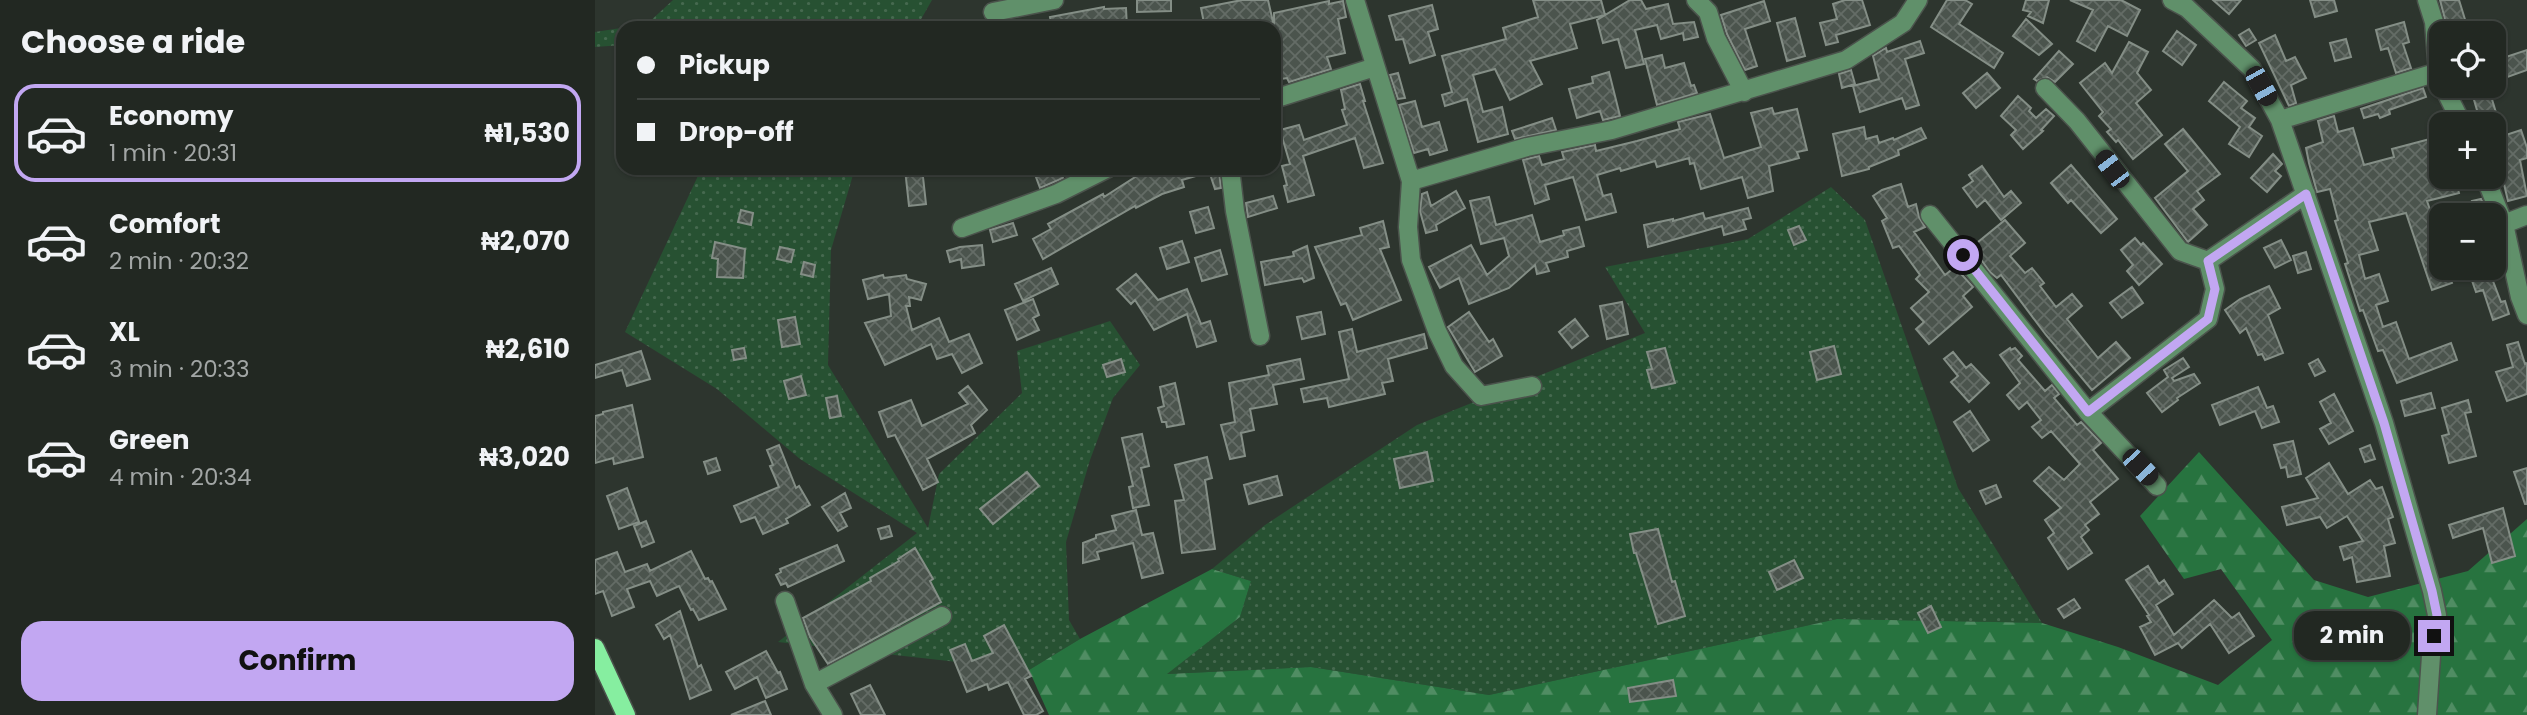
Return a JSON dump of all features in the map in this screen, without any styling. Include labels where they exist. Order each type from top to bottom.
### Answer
[{"type":"main road","points":[[595,648],[626,715]]},
{"type":"street","points":[[993,12],[1054,0]]},
{"type":"street","points":[[1355,0],[1411,181],[1408,227],[1411,260],[1437,331],[1454,366],[1481,396],[1532,386]]},
{"type":"street","points":[[1696,0],[1708,12],[1716,38],[1744,92]]},
{"type":"street","points":[[1411,181],[1527,147],[1612,130],[1846,61],[1903,23],[1918,0]]},
{"type":"street","points":[[2172,0],[2187,8],[2252,69],[2280,120],[2384,423],[2435,603],[2437,615],[2427,715]]},
{"type":"street","points":[[2427,0],[2434,21]]},
{"type":"street","points":[[1281,97],[1375,67]]},
{"type":"street","points":[[2280,120],[2429,83]]},
{"type":"street","points":[[2045,88],[2077,121],[2112,169],[2180,251],[2208,261]]},
{"type":"street","points":[[962,228],[1056,194],[1094,175]]},
{"type":"street","points":[[1231,175],[1235,211],[1260,337]]},
{"type":"street","points":[[2208,261],[2306,194]]},
{"type":"street","points":[[1930,215],[2088,412],[2157,486]]},
{"type":"street","points":[[2506,223],[2527,215]]},
{"type":"street","points":[[2506,233],[2520,297],[2527,315]]},
{"type":"street","points":[[2088,412],[2208,319],[2215,289],[2208,261]]},
{"type":"street","points":[[785,601],[814,684],[833,715]]},
{"type":"street","points":[[814,684],[942,616]]},
{"type":"green space","points":[[673,0],[932,0],[920,21],[650,21]]},
{"type":"green space","points":[[616,29],[616,46],[595,47],[595,32]]},
{"type":"green space","points":[[698,175],[853,175],[831,250],[828,365],[928,528],[939,474],[1022,393],[1017,351],[1110,321],[1140,365],[1113,398],[1090,460],[1066,542],[1069,620],[1080,639],[1029,670],[778,642],[917,533],[800,459],[717,389],[625,332]]},
{"type":"green space","points":[[1831,187],[1865,220],[1958,488],[2042,623],[1837,619],[1489,695],[1311,667],[1166,674],[1240,617],[1251,581],[1212,569],[1265,525],[1417,425],[1645,333],[1605,267],[1748,239]]},
{"type":"green space","points":[[2199,452],[2314,580],[2368,597],[2468,571],[2527,519],[2527,715],[1049,715],[1029,670],[1080,639],[1212,569],[1251,581],[1240,617],[1167,674],[1311,667],[1489,695],[1837,619],[2042,623],[2118,647],[2218,685],[2272,640],[2221,569],[2184,579],[2140,516]]},
{"type":"building","points":[[1137,0],[1171,0],[1171,11],[1137,12]]},
{"type":"building","points":[[1242,0],[1268,0],[1273,21],[1204,21],[1201,8]]},
{"type":"building","points":[[1533,0],[1601,0],[1605,15],[1570,24],[1577,48],[1530,61],[1542,84],[1510,100],[1495,69],[1473,75],[1483,112],[1502,107],[1508,134],[1478,142],[1467,99],[1445,106],[1442,95],[1452,92],[1442,56],[1506,39],[1503,28],[1538,17]]},
{"type":"building","points":[[1630,0],[1641,0],[1646,9],[1668,4],[1673,24],[1694,22],[1698,37],[1684,40],[1683,33],[1661,39],[1657,25],[1635,30],[1644,64],[1626,68],[1618,39],[1603,43],[1597,20]]},
{"type":"building","points":[[1845,0],[1862,0],[1870,25],[1836,35],[1838,42],[1826,45],[1820,23],[1837,19],[1833,4]]},
{"type":"building","points":[[1947,0],[1965,0],[1972,4],[1959,24],[2003,53],[1994,68],[1931,27]]},
{"type":"building","points":[[2026,0],[2049,0],[2043,23],[2028,16],[2031,12],[2023,10]]},
{"type":"building","points":[[2070,0],[2121,0],[2140,10],[2127,36],[2108,26],[2095,51],[2077,41],[2093,10]]},
{"type":"building","points":[[2213,0],[2241,0],[2229,14]]},
{"type":"building","points":[[2310,0],[2334,0],[2337,11],[2315,17]]},
{"type":"building","points":[[2440,0],[2459,0],[2465,21],[2445,21]]},
{"type":"building","points":[[1329,1],[1329,4],[1343,1],[1346,17],[1338,19],[1345,53],[1327,57],[1331,69],[1289,82],[1287,78],[1281,79],[1281,21],[1274,21],[1274,13]]},
{"type":"building","points":[[1764,1],[1770,21],[1745,29],[1757,66],[1745,70],[1721,15]]},
{"type":"building","points":[[1432,5],[1438,29],[1428,32],[1435,55],[1410,63],[1403,39],[1396,40],[1389,16]]},
{"type":"building","points":[[1104,7],[1126,8],[1127,21],[1051,21],[1050,17]]},
{"type":"building","points":[[1795,18],[1805,56],[1787,61],[1777,23]]},
{"type":"building","points":[[2026,19],[2052,44],[2039,55],[2013,36]]},
{"type":"building","points":[[2404,22],[2409,42],[2403,44],[2411,68],[2396,73],[2388,48],[2381,50],[2376,30]]},
{"type":"building","points":[[2249,29],[2256,40],[2246,46],[2239,35]]},
{"type":"building","points":[[2177,31],[2196,45],[2182,65],[2163,51]]},
{"type":"building","points":[[2275,35],[2286,61],[2295,57],[2306,78],[2291,85],[2296,103],[2289,106],[2259,43]]},
{"type":"building","points":[[2346,39],[2351,57],[2335,61],[2330,43]]},
{"type":"building","points":[[1920,41],[1924,53],[1905,59],[1919,105],[1906,109],[1902,98],[1860,112],[1853,86],[1879,79],[1873,56],[1886,48],[1887,52]]},
{"type":"building","points":[[2129,42],[2148,52],[2137,73],[2151,90],[2136,103],[2162,135],[2133,159],[2118,140],[2116,142],[2107,132],[2111,129],[2099,116],[2103,112],[2080,83],[2105,63],[2112,73]]},
{"type":"building","points":[[2527,50],[2527,70],[2506,78],[2506,57]]},
{"type":"building","points":[[2059,51],[2073,64],[2055,82],[2047,77],[2037,81],[2034,79]]},
{"type":"building","points":[[1662,55],[1665,68],[1684,63],[1691,86],[1694,85],[1697,93],[1657,105],[1645,59]]},
{"type":"building","points":[[1851,70],[1855,84],[1842,88],[1839,74]]},
{"type":"building","points":[[1609,72],[1620,116],[1603,120],[1600,111],[1577,118],[1569,89],[1593,83],[1592,77]]},
{"type":"building","points":[[1398,73],[1405,98],[1398,99],[1390,75]]},
{"type":"building","points":[[1987,73],[2000,88],[1976,108],[1963,93]]},
{"type":"building","points":[[2224,82],[2247,101],[2241,108],[2255,118],[2249,127],[2262,136],[2249,157],[2229,144],[2240,127],[2209,101]]},
{"type":"building","points":[[1360,84],[1383,163],[1364,168],[1355,138],[1303,156],[1314,195],[1288,202],[1282,166],[1290,164],[1281,130],[1299,125],[1304,140],[1347,125],[1342,110],[1345,109],[1341,90]]},
{"type":"building","points":[[2423,88],[2426,97],[2389,110],[2390,114],[2380,118],[2378,114],[2364,118],[2361,109]]},
{"type":"building","points":[[2018,96],[2031,108],[2029,111],[2036,118],[2046,109],[2054,116],[2041,130],[2043,131],[2023,149],[2011,135],[2016,130],[2001,116]]},
{"type":"building","points":[[2473,98],[2492,98],[2496,112],[2478,112]]},
{"type":"building","points":[[1415,101],[1422,127],[1439,122],[1447,150],[1430,155],[1428,149],[1414,153],[1399,105]]},
{"type":"building","points":[[1772,108],[1774,114],[1797,109],[1807,150],[1797,152],[1799,158],[1769,166],[1773,191],[1748,198],[1742,177],[1701,189],[1694,163],[1690,164],[1689,158],[1657,167],[1655,161],[1597,175],[1603,196],[1611,194],[1616,212],[1586,220],[1573,177],[1545,185],[1549,199],[1535,204],[1523,160],[1539,156],[1542,165],[1564,159],[1562,152],[1595,145],[1596,151],[1637,141],[1680,129],[1678,122],[1710,114],[1724,158],[1761,147],[1751,113]]},
{"type":"building","points":[[2334,116],[2338,132],[2353,128],[2364,165],[2394,157],[2392,149],[2429,139],[2429,189],[2458,189],[2459,193],[2427,201],[2429,280],[2451,280],[2452,283],[2432,290],[2406,213],[2369,222],[2378,250],[2359,255],[2365,279],[2379,274],[2388,301],[2376,305],[2383,327],[2396,322],[2409,359],[2451,343],[2457,360],[2397,383],[2383,350],[2378,351],[2363,310],[2360,311],[2345,264],[2348,263],[2335,221],[2338,220],[2330,189],[2317,192],[2309,163],[2306,148],[2323,142],[2318,121]]},
{"type":"building","points":[[1552,118],[1556,130],[1515,139],[1512,131]]},
{"type":"building","points":[[1864,127],[1866,139],[1877,136],[1879,143],[1893,138],[1894,140],[1921,128],[1926,138],[1898,150],[1899,155],[1869,169],[1842,176],[1833,134]]},
{"type":"building","points":[[2183,129],[2220,174],[2197,191],[2204,200],[2193,209],[2207,225],[2188,242],[2155,198],[2188,171],[2165,144]]},
{"type":"building","points":[[2521,130],[2527,148],[2527,158],[2520,160],[2527,196],[2508,201],[2505,189],[2506,135]]},
{"type":"building","points":[[2273,154],[2282,164],[2275,171],[2281,176],[2267,192],[2251,178]]},
{"type":"building","points":[[2071,165],[2117,219],[2101,233],[2071,200],[2068,203],[2051,183]]},
{"type":"building","points":[[1982,166],[2004,197],[2011,191],[2021,203],[2001,220],[1985,200],[1977,207],[1963,188],[1973,181],[1969,175]]},
{"type":"building","points":[[906,175],[923,175],[926,204],[909,206]]},
{"type":"building","points":[[1062,175],[1063,178],[1040,188],[1036,177]]},
{"type":"building","points":[[1138,175],[1199,175],[1182,180],[1184,187],[1162,194],[1136,208],[1135,206],[1043,259],[1033,239],[1051,229],[1048,224],[1103,194],[1104,197]]},
{"type":"building","points":[[1210,175],[1219,175],[1221,188],[1215,189]]},
{"type":"building","points":[[1901,184],[1908,207],[1916,204],[1925,227],[1914,232],[1945,275],[1955,267],[1973,287],[1963,296],[1972,307],[1929,344],[1916,329],[1924,322],[1911,308],[1929,292],[1916,279],[1920,275],[1899,246],[1893,248],[1882,221],[1887,218],[1873,196]]},
{"type":"building","points":[[1456,191],[1465,208],[1436,225],[1437,230],[1426,233],[1420,211],[1422,194],[1427,192],[1431,206]]},
{"type":"building","points":[[1273,196],[1277,208],[1248,217],[1246,203]]},
{"type":"building","points":[[1489,197],[1496,225],[1532,215],[1540,242],[1579,227],[1584,246],[1567,251],[1568,257],[1546,263],[1549,271],[1537,274],[1535,265],[1509,288],[1469,304],[1459,278],[1440,288],[1429,267],[1471,245],[1487,275],[1509,256],[1504,238],[1481,244],[1470,201]]},
{"type":"building","points":[[1208,207],[1214,228],[1196,233],[1190,212]]},
{"type":"building","points":[[1748,208],[1751,218],[1743,220],[1746,229],[1724,235],[1722,226],[1648,247],[1644,225],[1703,213],[1705,219]]},
{"type":"building","points":[[741,210],[753,213],[751,225],[738,222]]},
{"type":"building","points":[[2005,220],[2025,243],[2010,256],[2025,273],[2032,268],[2044,283],[2040,286],[2056,307],[2072,294],[2082,306],[2067,319],[2098,358],[2116,342],[2130,358],[2092,390],[2001,275],[1997,278],[1990,272],[1972,247]]},
{"type":"building","points":[[1383,221],[1389,247],[1380,249],[1401,300],[1353,320],[1346,303],[1341,305],[1315,247],[1362,235],[1360,228]]},
{"type":"building","points":[[1013,223],[1017,235],[993,242],[990,230]]},
{"type":"building","points":[[1799,226],[1806,240],[1794,245],[1788,230]]},
{"type":"building","points":[[2135,238],[2162,264],[2139,285],[2127,271],[2133,265],[2121,250]]},
{"type":"building","points":[[2281,240],[2291,260],[2275,268],[2264,248]]},
{"type":"building","points":[[1182,241],[1189,262],[1167,269],[1160,248]]},
{"type":"building","points":[[715,242],[745,249],[743,278],[717,277],[718,259],[712,258]]},
{"type":"building","points":[[982,245],[984,265],[962,268],[961,259],[950,262],[947,251]]},
{"type":"building","points":[[1307,246],[1314,278],[1304,282],[1302,278],[1265,285],[1261,262],[1294,256],[1293,252]]},
{"type":"building","points":[[780,247],[794,250],[791,262],[777,259]]},
{"type":"building","points":[[1220,250],[1227,274],[1202,281],[1195,258]]},
{"type":"building","points":[[2306,252],[2311,269],[2298,273],[2293,256]]},
{"type":"building","points":[[804,262],[815,265],[813,277],[801,274]]},
{"type":"building","points":[[1051,268],[1058,284],[1023,301],[1015,284]]},
{"type":"building","points":[[1136,274],[1158,300],[1187,289],[1201,324],[1210,321],[1216,341],[1197,347],[1187,314],[1154,330],[1135,300],[1131,304],[1117,289]]},
{"type":"building","points":[[883,275],[884,278],[906,275],[907,279],[926,284],[921,300],[909,297],[910,306],[906,306],[912,330],[939,318],[949,342],[969,334],[982,363],[962,373],[952,354],[937,359],[931,344],[885,365],[865,323],[891,316],[889,294],[868,299],[863,280]]},
{"type":"building","points":[[2472,280],[2493,280],[2509,314],[2493,320],[2483,290],[2476,292]]},
{"type":"building","points":[[2269,286],[2280,308],[2268,315],[2283,353],[2265,360],[2262,354],[2258,355],[2246,328],[2240,333],[2225,310],[2240,299]]},
{"type":"building","points":[[2132,287],[2143,303],[2122,318],[2110,303]]},
{"type":"building","points":[[1033,299],[1039,315],[1033,318],[1039,330],[1017,340],[1005,310]]},
{"type":"building","points":[[1622,302],[1628,334],[1607,339],[1600,306]]},
{"type":"building","points":[[1321,312],[1325,334],[1302,339],[1297,317]]},
{"type":"building","points":[[1469,312],[1489,342],[1493,339],[1502,356],[1475,372],[1448,327]]},
{"type":"building","points":[[795,317],[800,344],[782,347],[778,320]]},
{"type":"building","points":[[1575,319],[1588,336],[1572,348],[1559,332]]},
{"type":"building","points":[[1352,329],[1357,352],[1424,334],[1427,348],[1388,359],[1393,381],[1382,383],[1385,394],[1329,407],[1327,398],[1304,402],[1301,389],[1349,379],[1339,332]]},
{"type":"building","points":[[2518,342],[2525,364],[2527,363],[2527,394],[2507,401],[2496,372],[2513,367],[2507,345]]},
{"type":"building","points":[[1834,346],[1841,374],[1817,380],[1810,352]]},
{"type":"building","points":[[744,348],[746,358],[734,360],[732,350]]},
{"type":"building","points":[[1665,348],[1675,383],[1652,388],[1647,370],[1652,369],[1647,352]]},
{"type":"building","points":[[2010,348],[2015,348],[2022,356],[2018,360],[2045,391],[2052,385],[2059,394],[2054,398],[2077,425],[2081,422],[2101,443],[2093,450],[2118,479],[2090,502],[2099,514],[2085,525],[2089,530],[2081,537],[2092,553],[2068,569],[2048,538],[2054,533],[2045,520],[2061,508],[2034,481],[2049,467],[2064,480],[2080,464],[2051,431],[2042,438],[2032,427],[2041,420],[2027,402],[2019,409],[2007,395],[2020,383],[2000,355]]},
{"type":"building","points":[[641,351],[650,379],[627,386],[622,370],[595,378],[595,365]]},
{"type":"building","points":[[1953,352],[1966,368],[1971,364],[1989,383],[1969,402],[1951,382],[1958,376],[1944,359]]},
{"type":"building","points":[[2183,358],[2189,367],[2172,378],[2174,381],[2194,374],[2200,383],[2162,412],[2147,393],[2168,377],[2164,370]]},
{"type":"building","points":[[1121,359],[1125,372],[1107,377],[1103,365]]},
{"type":"building","points":[[1300,359],[1304,379],[1273,385],[1277,404],[1250,409],[1254,430],[1241,433],[1245,456],[1230,459],[1221,425],[1235,422],[1229,383],[1269,375],[1267,366]]},
{"type":"building","points":[[2318,359],[2325,371],[2315,376],[2309,364]]},
{"type":"building","points":[[801,376],[806,395],[789,399],[784,381]]},
{"type":"building","points":[[1175,383],[1184,424],[1167,427],[1166,422],[1162,422],[1158,408],[1164,406],[1160,387]]},
{"type":"building","points":[[968,386],[987,410],[971,425],[975,433],[927,459],[938,482],[923,490],[895,435],[888,437],[879,412],[911,400],[922,426],[968,404],[959,393]]},
{"type":"building","points":[[2258,387],[2267,408],[2273,406],[2279,422],[2262,428],[2255,411],[2220,425],[2212,405]]},
{"type":"building","points":[[2431,393],[2435,408],[2405,416],[2401,401]]},
{"type":"building","points":[[2334,394],[2353,431],[2329,444],[2320,429],[2331,423],[2320,402]]},
{"type":"building","points":[[837,396],[841,416],[830,418],[826,398]]},
{"type":"building","points":[[2468,400],[2471,412],[2465,413],[2476,456],[2449,463],[2442,436],[2449,434],[2442,408]]},
{"type":"building","points":[[632,405],[643,457],[614,464],[613,458],[595,463],[595,416]]},
{"type":"building","points":[[1970,411],[1989,440],[1973,451],[1954,422]]},
{"type":"building","points":[[1142,434],[1149,466],[1141,468],[1149,505],[1133,508],[1129,487],[1133,486],[1122,438]]},
{"type":"building","points":[[2293,441],[2301,474],[2288,477],[2286,467],[2281,468],[2274,445]]},
{"type":"building","points":[[779,445],[796,488],[799,486],[810,505],[786,519],[788,523],[763,534],[755,517],[741,522],[734,506],[779,487],[767,450]]},
{"type":"building","points":[[2370,445],[2375,459],[2365,462],[2360,449]]},
{"type":"building","points":[[1427,452],[1433,481],[1400,488],[1394,459]]},
{"type":"building","points":[[1207,457],[1212,478],[1205,480],[1215,549],[1182,553],[1175,501],[1184,500],[1175,465]]},
{"type":"building","points":[[716,458],[720,470],[708,474],[704,462]]},
{"type":"building","points":[[2329,463],[2348,494],[2370,480],[2376,489],[2382,487],[2393,517],[2388,519],[2395,543],[2384,546],[2390,576],[2357,582],[2352,557],[2344,560],[2340,547],[2363,541],[2347,516],[2327,528],[2320,517],[2287,525],[2282,507],[2318,498],[2306,478]]},
{"type":"building","points":[[2527,468],[2527,504],[2525,504],[2514,472]]},
{"type":"building","points":[[1027,472],[1039,486],[993,524],[980,509]]},
{"type":"building","points":[[1277,476],[1282,495],[1249,504],[1244,485]]},
{"type":"building","points":[[1996,485],[2001,497],[1986,504],[1980,491]]},
{"type":"building","points":[[627,488],[639,522],[619,529],[607,496]]},
{"type":"building","points":[[845,493],[851,508],[840,513],[847,526],[838,531],[822,507]]},
{"type":"building","points":[[2503,508],[2515,556],[2492,563],[2483,528],[2453,538],[2449,525]]},
{"type":"building","points":[[1136,510],[1142,535],[1153,533],[1163,573],[1142,578],[1133,543],[1097,552],[1099,559],[1083,563],[1083,543],[1096,538],[1096,535],[1116,530],[1112,516]]},
{"type":"building","points":[[646,521],[654,542],[642,547],[634,526]]},
{"type":"building","points":[[889,526],[892,536],[881,539],[878,529]]},
{"type":"building","points":[[1658,529],[1672,582],[1675,581],[1685,616],[1658,624],[1630,534]]},
{"type":"building","points":[[837,545],[844,561],[788,587],[786,583],[781,585],[776,575],[781,572],[780,569]]},
{"type":"building","points":[[915,548],[933,579],[930,581],[941,602],[828,664],[810,637],[803,618],[871,581],[870,578]]},
{"type":"building","points":[[691,551],[705,579],[712,581],[726,609],[699,620],[679,586],[657,596],[650,581],[627,589],[634,607],[612,616],[603,591],[595,594],[595,560],[617,552],[625,572],[647,564],[650,571]]},
{"type":"building","points":[[1794,560],[1803,578],[1777,590],[1769,572]]},
{"type":"building","points":[[2148,566],[2159,584],[2164,580],[2173,594],[2156,605],[2174,635],[2214,600],[2232,618],[2239,613],[2254,636],[2229,653],[2210,624],[2182,648],[2178,643],[2155,655],[2140,627],[2151,622],[2147,616],[2149,615],[2126,580]]},
{"type":"building","points":[[2074,599],[2080,608],[2064,618],[2058,609]]},
{"type":"building","points":[[1931,606],[1941,627],[1928,633],[1918,613]]},
{"type":"building","points":[[680,611],[698,667],[701,665],[711,690],[690,699],[670,635],[664,639],[656,625]]},
{"type":"building","points":[[1004,625],[1031,676],[1025,679],[1043,711],[1036,715],[1024,715],[1008,682],[989,690],[987,684],[967,692],[950,650],[965,644],[972,661],[993,653],[984,636]]},
{"type":"building","points":[[766,651],[787,689],[766,698],[757,677],[735,689],[726,672]]},
{"type":"building","points":[[1673,680],[1676,696],[1630,702],[1628,688]]},
{"type":"building","points":[[870,685],[885,715],[861,715],[851,694]]},
{"type":"building","points":[[765,701],[771,715],[731,715]]},
{"type":"route","points":[[1963,255],[2088,412],[2208,319],[2215,289],[2208,261],[2306,194],[2384,423],[2432,591],[2437,615],[2434,636]]}]
